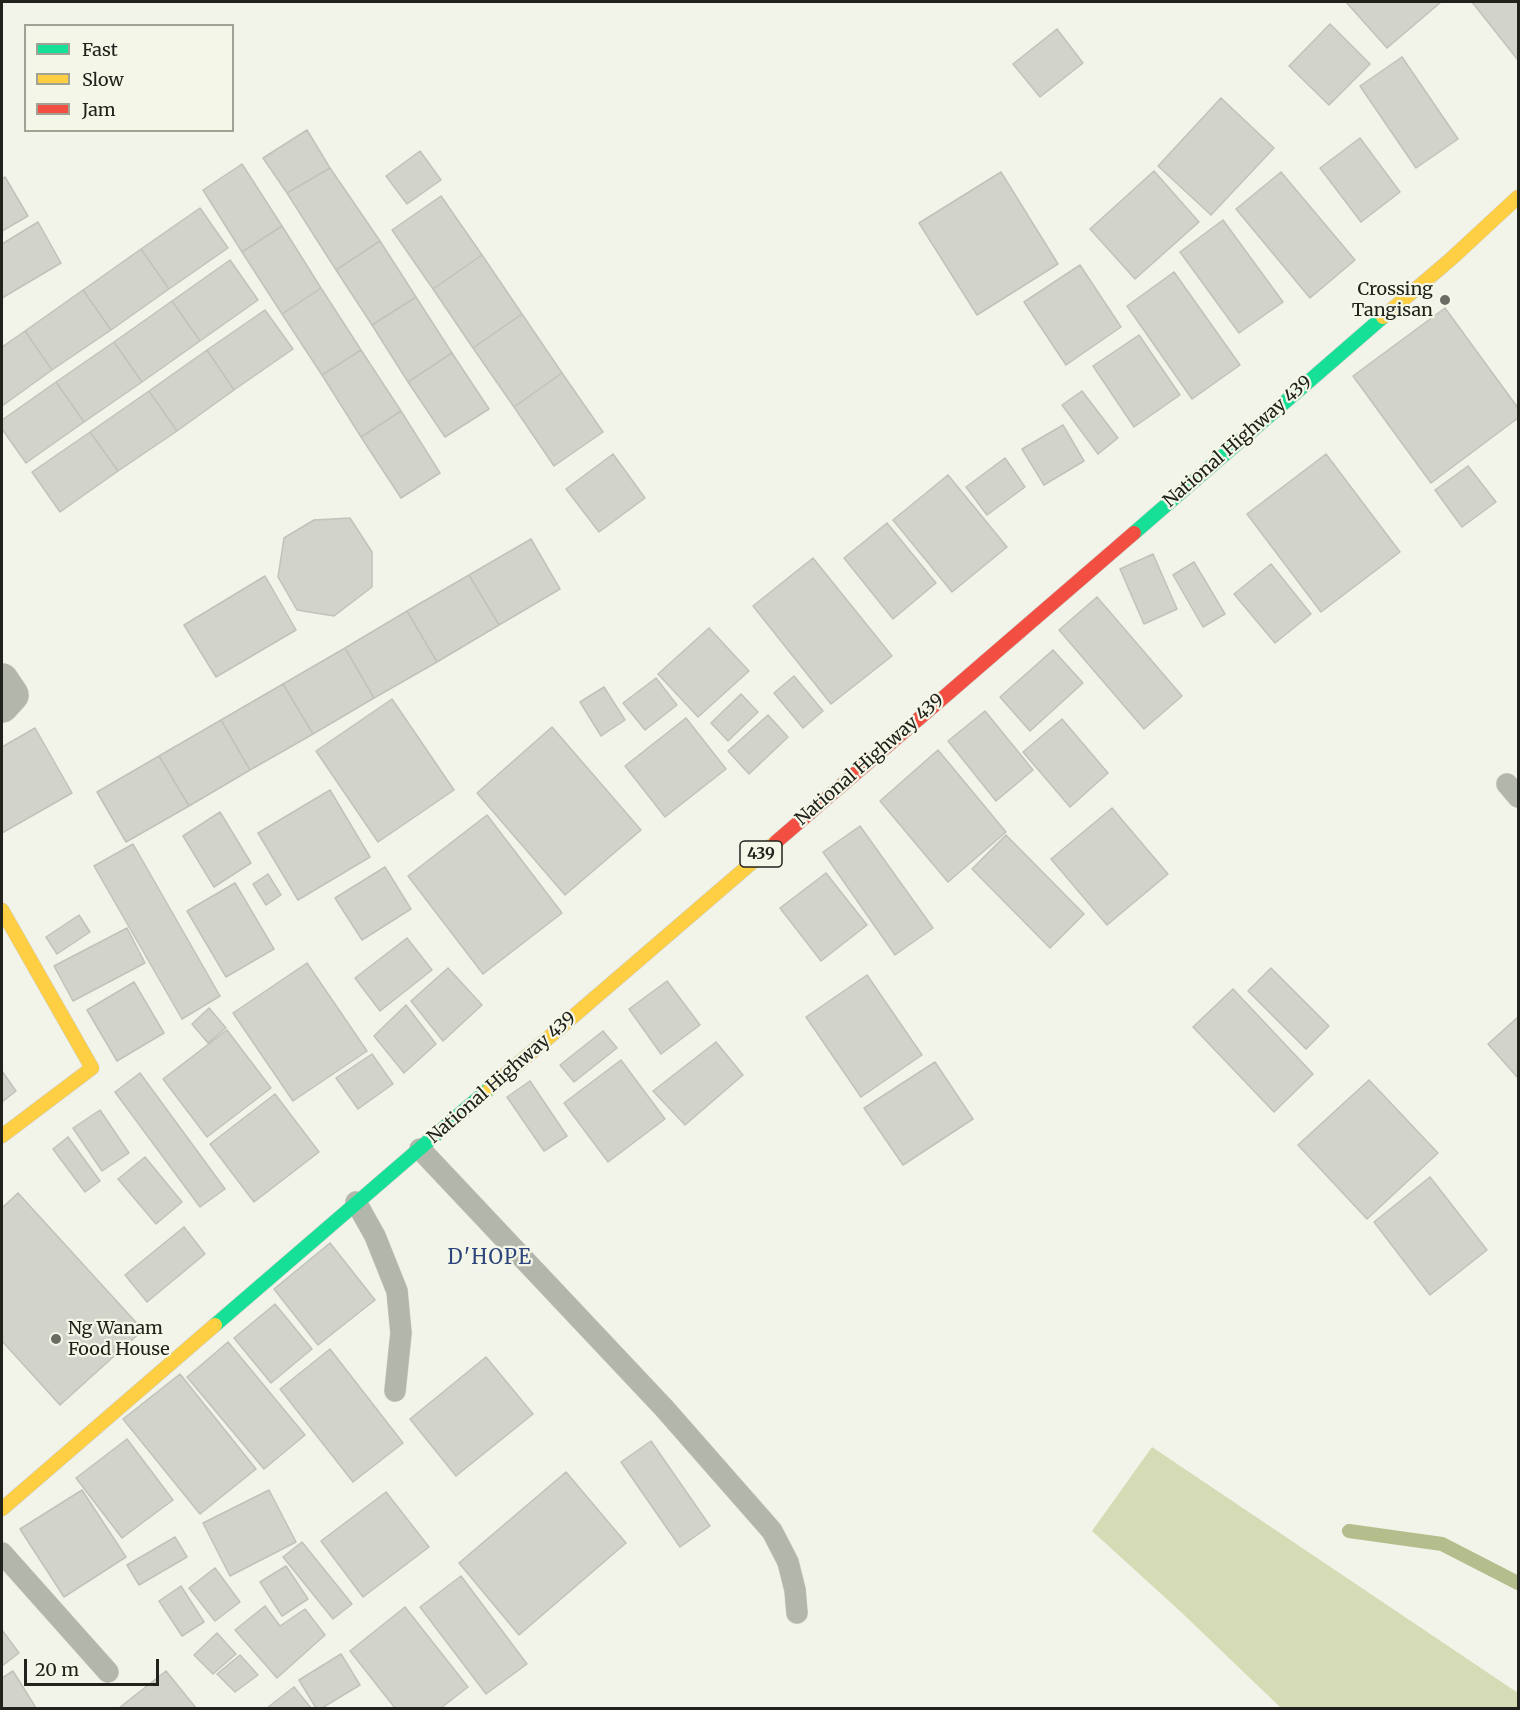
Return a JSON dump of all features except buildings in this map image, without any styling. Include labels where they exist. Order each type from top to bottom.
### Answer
[{"type":"main road","name":"National Highway 439","points":[[2,1509],[1433,274],[1518,197]]},
{"type":"main road","points":[[2,910],[92,1068],[2,1136]]},
{"type":"street","points":[[2,680],[12,695],[2,706]]},
{"type":"lane","points":[[420,1149],[664,1408],[772,1532],[788,1562],[795,1590],[797,1613]]},
{"type":"lane","points":[[356,1202],[375,1236],[397,1291],[401,1333],[395,1391]]},
{"type":"lane","points":[[2,1553],[108,1672]]},
{"type":"green space","points":[[1152,1447],[1518,1693],[1518,1708],[1281,1708],[1092,1531]]},
{"type":"waterway","points":[[1349,1531],[1442,1544],[1518,1583]]},
{"type":"traffic: fast","points":[[1134,533],[1383,317]]},
{"type":"traffic: fast","points":[[215,1325],[490,1088]]},
{"type":"traffic: slow","points":[[1383,317],[1451,259],[1518,197]]},
{"type":"traffic: slow","points":[[490,1088],[776,842]]},
{"type":"traffic: slow","points":[[2,910],[92,1068],[2,1136]]},
{"type":"traffic: slow","points":[[2,1509],[215,1325]]},
{"type":"traffic: jam","points":[[776,842],[1134,533]]},
{"type":"place","name":"Crossing Tangisan","points":[[1445,300]]},
{"type":"place","name":"Ng Wanam Food House","points":[[56,1339]]},
{"type":"district","name":"D'HOPE","points":[[490,1258]]}]
